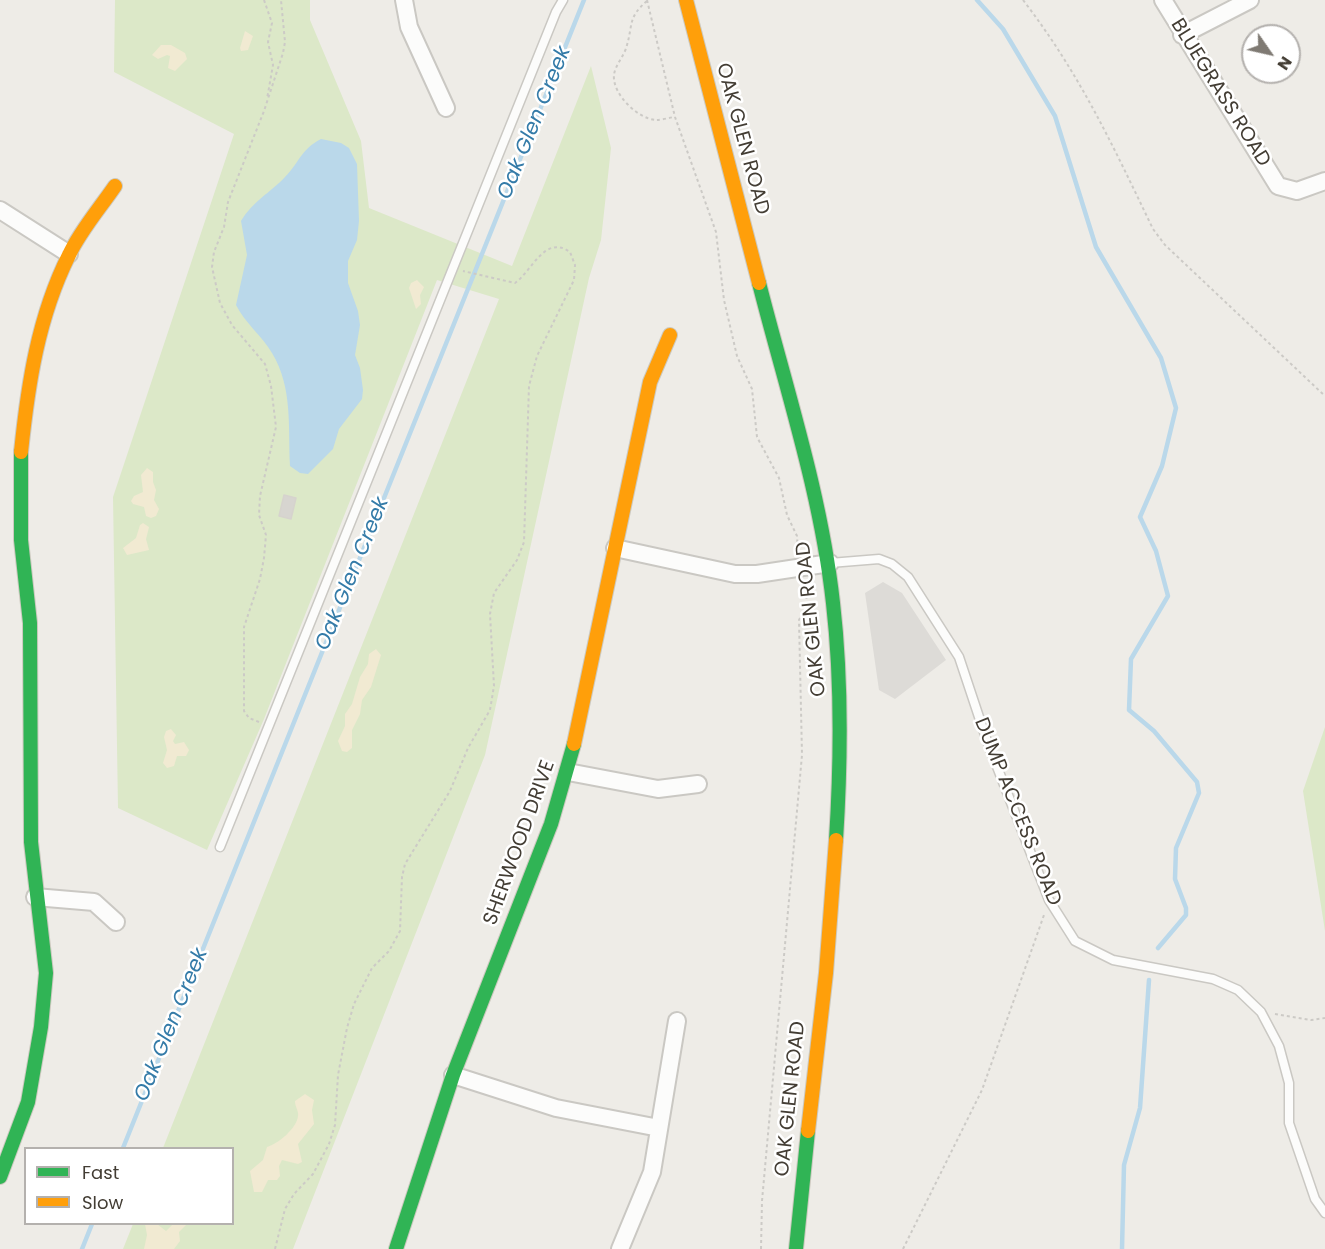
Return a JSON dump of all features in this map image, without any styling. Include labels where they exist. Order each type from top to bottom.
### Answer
[{"type":"street","points":[[404,0],[409,27],[446,108]]},
{"type":"street","name":"OAK GLEN ROAD","points":[[686,0],[796,426],[805,450],[830,562],[839,663],[840,771],[830,914],[796,1249]]},
{"type":"street","name":"BLUEGRASS ROAD","points":[[1163,0],[1182,35],[1278,186],[1297,191],[1325,181]]},
{"type":"street","points":[[1182,35],[1250,0]]},
{"type":"street","points":[[0,1177],[28,1102],[41,1027],[46,973],[35,897],[31,842],[30,623],[21,540],[20,465],[27,396],[40,329],[69,254],[115,186]]},
{"type":"street","points":[[0,210],[69,254]]},
{"type":"street","name":"SHERWOOD DRIVE","points":[[396,1249],[453,1075],[551,824],[568,772],[650,382],[670,335]]},
{"type":"street","points":[[615,548],[735,574],[757,574],[830,562]]},
{"type":"street","points":[[568,772],[658,789],[698,784]]},
{"type":"street","points":[[35,897],[94,902],[116,922]]},
{"type":"street","points":[[620,1249],[652,1172],[677,1021]]},
{"type":"street","points":[[453,1075],[556,1108],[659,1128]]},
{"type":"lane","points":[[219,847],[452,268],[556,12],[563,0]]},
{"type":"lane","name":"DUMP ACCESS ROAD","points":[[830,562],[879,559],[892,564],[908,577],[959,657],[987,741],[1048,900],[1075,941],[1113,960],[1213,979],[1238,990],[1261,1012],[1279,1046],[1289,1083],[1289,1123],[1315,1200],[1325,1213]]},
{"type":"path","points":[[264,0],[272,23],[268,42],[273,65],[264,111]]},
{"type":"path","points":[[269,726],[249,718],[244,711],[244,627],[260,579],[264,558],[266,535],[260,515],[260,496],[276,427],[271,386],[265,364],[232,325],[220,303],[212,267],[214,252],[224,227],[228,201],[264,111],[285,42],[281,0]]},
{"type":"path","points":[[1023,0],[1056,43],[1092,101],[1153,229],[1165,245],[1325,396]]},
{"type":"path","points":[[675,117],[656,120],[644,117],[617,91],[614,75],[628,45],[629,26],[635,10],[647,1],[675,117],[716,232],[724,300],[737,356],[752,389],[757,437],[778,478],[787,515],[797,536],[796,547],[807,566],[804,591],[807,606],[799,620],[802,755],[762,1201],[761,1249]]},
{"type":"path","points":[[274,1249],[285,1209],[294,1194],[313,1174],[329,1144],[335,1125],[338,1076],[347,1028],[354,1004],[372,968],[389,951],[400,931],[402,877],[405,864],[450,790],[468,748],[483,725],[493,698],[490,614],[494,593],[517,560],[524,542],[529,386],[537,356],[572,285],[574,258],[564,247],[553,247],[537,257],[519,280],[507,283],[452,268]]},
{"type":"path","points":[[903,1249],[982,1090],[1048,900]]},
{"type":"path","points":[[1261,1012],[1311,1020],[1325,1018]]},
{"type":"green space","points":[[115,0],[310,0],[310,20],[361,141],[369,208],[512,266],[591,66],[611,148],[601,240],[589,278],[485,755],[293,1249],[123,1249],[133,1225],[234,1225],[234,1147],[163,1147],[499,299],[437,280],[264,719],[207,850],[118,808],[113,497],[234,134],[114,72]]},
{"type":"green space","points":[[1325,727],[1325,931],[1303,791]]},
{"type":"sand","points":[[245,31],[253,36],[248,50],[241,51],[240,48]]},
{"type":"sand","points":[[161,45],[171,45],[185,53],[187,59],[175,71],[168,68],[170,56],[158,59],[152,55]]},
{"type":"sand","points":[[417,280],[424,287],[420,295],[421,304],[416,309],[409,288],[411,283]]},
{"type":"sand","points":[[147,468],[153,472],[156,490],[154,500],[159,509],[156,516],[151,518],[146,516],[144,507],[133,504],[131,501],[134,496],[143,492],[141,475]]},
{"type":"sand","points":[[143,523],[149,527],[146,539],[149,550],[127,555],[123,548],[136,538],[140,525]]},
{"type":"sand","points":[[376,649],[381,655],[371,687],[362,700],[360,714],[352,730],[352,748],[347,752],[342,751],[338,741],[345,726],[345,714],[352,704],[360,677],[368,664],[369,654]]},
{"type":"sand","points":[[171,729],[176,735],[173,741],[175,744],[184,742],[189,750],[186,756],[177,756],[174,766],[167,768],[163,763],[167,750],[164,737],[166,731]]},
{"type":"sand","points":[[305,1094],[314,1100],[312,1110],[314,1124],[298,1144],[302,1162],[298,1164],[282,1160],[279,1166],[280,1176],[277,1180],[268,1180],[262,1192],[254,1192],[250,1171],[263,1160],[267,1147],[291,1130],[297,1121],[298,1114],[295,1101]]},
{"type":"sand","points":[[145,1225],[158,1225],[166,1231],[172,1225],[186,1225],[179,1232],[180,1241],[174,1249],[144,1249],[147,1235]]},
{"type":"shaded area","points":[[883,582],[902,593],[946,660],[895,699],[879,690],[865,593]]},
{"type":"water","points":[[321,139],[341,143],[349,148],[357,164],[359,221],[357,240],[348,261],[348,283],[358,311],[360,325],[355,355],[360,368],[363,390],[362,399],[339,429],[333,449],[308,474],[300,473],[290,466],[288,408],[279,366],[268,347],[236,305],[247,255],[241,221],[256,203],[290,172],[304,152]]},
{"type":"building","points":[[284,495],[296,498],[291,519],[279,516]]},
{"type":"waterway","name":"Oak Glen Creek","points":[[123,1147],[584,0]]},
{"type":"waterway","points":[[977,0],[1003,29],[1055,116],[1096,247],[1161,358],[1176,408],[1162,466],[1140,517],[1156,551],[1168,596],[1131,659],[1129,710],[1154,731],[1197,782],[1199,793],[1176,848],[1175,879],[1186,908],[1186,915],[1158,948]]},
{"type":"waterway","points":[[1122,1249],[1124,1165],[1140,1108],[1149,980]]},
{"type":"waterway","name":"Oak Glen Creek","points":[[82,1249],[92,1225]]},
{"type":"traffic: fast","points":[[759,283],[802,442],[820,522],[833,603],[839,691],[840,751],[836,840]]},
{"type":"traffic: fast","points":[[0,1177],[28,1102],[41,1027],[46,973],[31,842],[30,623],[21,540],[21,452]]},
{"type":"traffic: fast","points":[[396,1249],[453,1075],[551,824],[574,744]]},
{"type":"traffic: fast","points":[[796,1249],[808,1131]]},
{"type":"traffic: slow","points":[[686,0],[759,283]]},
{"type":"traffic: slow","points":[[21,452],[31,376],[49,302],[58,278],[84,228],[115,186]]},
{"type":"traffic: slow","points":[[574,744],[650,382],[670,335]]},
{"type":"traffic: slow","points":[[808,1131],[826,973],[836,840]]}]
